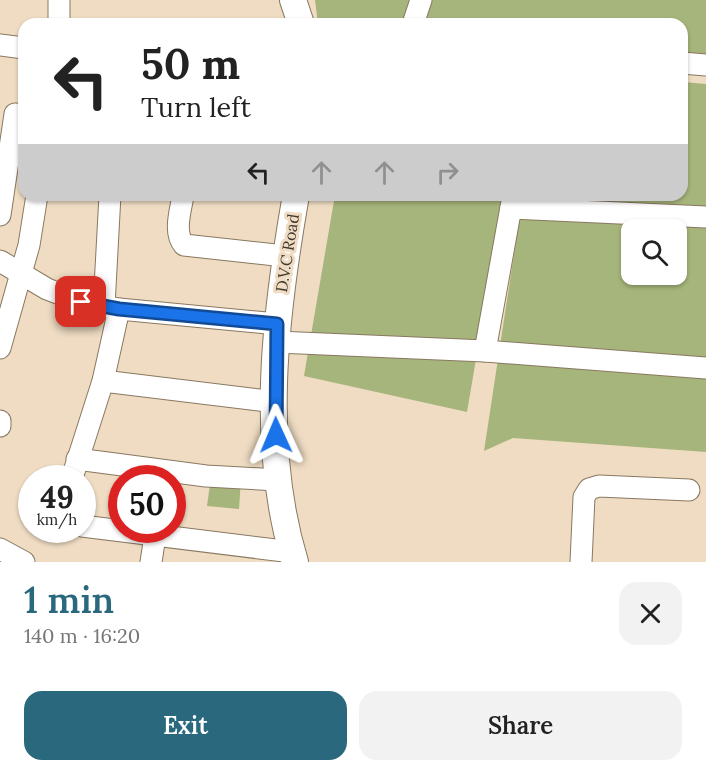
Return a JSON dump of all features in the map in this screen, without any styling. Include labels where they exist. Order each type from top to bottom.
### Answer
[{"type":"main road","points":[[293,0],[299,18]]},
{"type":"main road","name":"D.V.C Road","points":[[293,557],[283,515],[276,451],[275,402],[277,333],[285,256],[295,201]]},
{"type":"street","points":[[59,0],[59,18]]},
{"type":"street","points":[[415,18],[421,0]]},
{"type":"street","points":[[0,45],[18,47]]},
{"type":"street","points":[[688,64],[706,65]]},
{"type":"street","points":[[0,215],[15,114]]},
{"type":"street","points":[[0,348],[22,274],[36,201]]},
{"type":"street","points":[[75,465],[103,381],[112,308],[110,201]]},
{"type":"street","points":[[182,201],[178,232],[179,240],[184,245],[285,256]]},
{"type":"street","points":[[485,351],[512,201],[706,217]]},
{"type":"street","points":[[0,261],[47,289],[81,302],[112,308],[277,333],[706,368]]},
{"type":"street","points":[[103,381],[275,402]]},
{"type":"street","points":[[96,470],[279,480]]},
{"type":"street","points":[[581,562],[584,497],[589,489],[599,486],[689,490]]},
{"type":"street","points":[[186,541],[293,557]]},
{"type":"street","points":[[151,562],[154,543]]},
{"type":"street","points":[[0,549],[24,562]]},
{"type":"green space","points":[[315,0],[706,0],[706,61],[688,59],[688,18],[317,18]]},
{"type":"green space","points":[[688,82],[706,84],[706,452],[513,438],[484,451],[522,201],[688,201]]},
{"type":"green space","points":[[334,201],[503,201],[467,412],[304,376]]},
{"type":"green space","points":[[211,477],[241,479],[239,509],[207,506]]},
{"type":"route","points":[[81,302],[119,309],[277,324],[276,435]]}]
